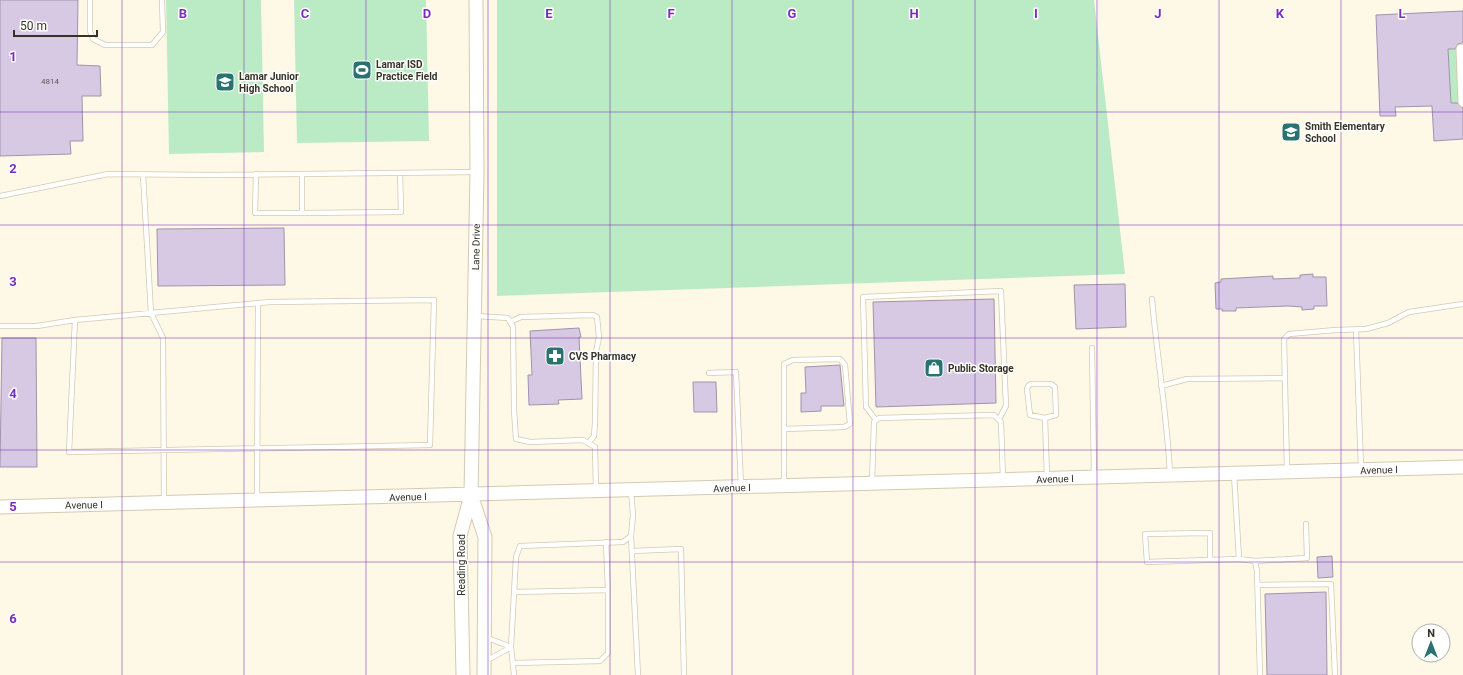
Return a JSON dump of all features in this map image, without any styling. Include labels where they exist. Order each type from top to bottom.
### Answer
[{"type":"main road","name":"Lane Drive","points":[[472,495],[477,172],[476,0]]},
{"type":"main road","name":"Avenue I","points":[[0,507],[1463,468]]},
{"type":"main road","points":[[472,495],[485,537],[484,668]]},
{"type":"main road","name":"Reading Road","points":[[463,675],[460,536],[472,495]]},
{"type":"street","points":[[1463,48],[1461,49],[1463,102]]},
{"type":"lane","points":[[90,0],[90,31],[93,39],[105,45],[152,45],[163,32],[162,0]]},
{"type":"lane","points":[[0,196],[108,174],[477,172]]},
{"type":"lane","points":[[256,174],[255,213],[302,213],[401,212],[400,173]]},
{"type":"lane","points":[[302,174],[302,213]]},
{"type":"lane","points":[[143,175],[151,313],[163,338],[165,451],[164,503]]},
{"type":"lane","points":[[876,420],[866,407],[863,297],[1001,291],[1006,406],[999,419]]},
{"type":"lane","points":[[1152,299],[1161,386],[1168,435],[1170,476]]},
{"type":"lane","points":[[0,326],[37,326],[75,320],[258,303],[434,300],[430,445],[257,450],[69,452],[75,320]]},
{"type":"lane","points":[[257,501],[258,303]]},
{"type":"lane","points":[[1287,472],[1284,339],[1289,334],[1366,329],[1388,323],[1409,312],[1463,304]]},
{"type":"lane","points":[[512,321],[521,317],[593,315],[596,317],[599,337],[596,352],[595,423],[594,436],[589,442]]},
{"type":"lane","points":[[474,316],[501,316],[512,321],[516,439],[530,442],[583,440],[589,442],[595,447],[596,492]]},
{"type":"lane","points":[[1356,330],[1361,470]]},
{"type":"lane","points":[[1092,348],[1094,478]]},
{"type":"lane","points":[[784,430],[844,427],[850,424],[845,365],[840,359],[793,360],[784,364],[784,430],[784,486]]},
{"type":"lane","points":[[710,372],[736,372],[741,488]]},
{"type":"lane","points":[[1161,386],[1187,379],[1285,378]]},
{"type":"lane","points":[[1031,384],[1052,384],[1055,387],[1056,415],[1045,418],[1030,415],[1027,389],[1031,384]]},
{"type":"lane","points":[[872,484],[874,422],[879,418],[994,415],[1002,422],[1003,480]]},
{"type":"lane","points":[[1045,418],[1047,479]]},
{"type":"lane","points":[[1234,474],[1238,559]]},
{"type":"lane","points":[[631,490],[633,515],[631,536],[638,675]]},
{"type":"lane","points":[[1210,560],[1210,533],[1146,534],[1147,562],[1307,558],[1306,524]]},
{"type":"lane","points":[[514,675],[511,648],[516,557],[520,546],[623,542],[631,536]]},
{"type":"lane","points":[[513,663],[600,661],[608,653],[606,542]]},
{"type":"lane","points":[[632,551],[681,549],[684,675]]},
{"type":"lane","points":[[1255,560],[1258,585],[1260,675]]},
{"type":"lane","points":[[1258,585],[1331,584],[1335,675]]},
{"type":"lane","points":[[514,592],[608,590]]},
{"type":"lane","points":[[484,637],[511,648]]},
{"type":"lane","points":[[484,668],[511,648]]},
{"type":"green space","points":[[166,0],[261,0],[264,152],[169,154]]},
{"type":"green space","name":"Lamar ISD Practice Field","points":[[294,0],[426,0],[429,141],[297,143]]},
{"type":"green space","points":[[497,0],[1094,0],[1125,274],[497,296]]},
{"type":"green space","points":[[1448,49],[1461,49],[1463,103],[1451,103]]},
{"type":"building","points":[[0,0],[78,0],[77,65],[100,66],[101,96],[82,96],[83,141],[70,141],[71,154],[0,156]]},
{"type":"building","points":[[1463,11],[1463,43],[1458,44],[1455,49],[1448,49],[1451,103],[1457,103],[1463,108],[1463,139],[1434,141],[1432,106],[1395,107],[1396,116],[1380,116],[1376,15]]},
{"type":"building","points":[[284,228],[285,285],[158,286],[157,229]]},
{"type":"building","points":[[1313,274],[1313,277],[1326,277],[1327,306],[1314,306],[1314,309],[1302,310],[1302,307],[1288,306],[1236,308],[1236,311],[1222,311],[1222,309],[1216,309],[1215,283],[1221,282],[1221,279],[1273,276],[1273,279],[1300,278],[1300,275]]},
{"type":"building","points":[[1125,284],[1126,327],[1076,329],[1074,285]]},
{"type":"building","points":[[994,299],[996,403],[876,407],[873,302]]},
{"type":"building","name":"CVS Pharmacy","points":[[579,328],[581,337],[579,337],[582,399],[558,400],[559,404],[529,405],[528,375],[532,375],[530,331]]},
{"type":"building","points":[[2,338],[36,338],[37,467],[0,467]]},
{"type":"building","points":[[840,365],[844,406],[821,406],[821,411],[801,412],[801,393],[806,393],[805,367]]},
{"type":"building","points":[[693,382],[716,382],[717,412],[694,412]]},
{"type":"building","points":[[1332,556],[1333,577],[1318,578],[1317,557]]},
{"type":"building","points":[[1326,592],[1327,675],[1267,675],[1265,594]]},
{"type":"place","name":"Lamar ISD Practice Field","points":[[362,70]]},
{"type":"place","name":"Lamar Junior High School","points":[[225,82]]},
{"type":"place","name":"Smith Elementary School","points":[[1291,132]]},
{"type":"place","name":"CVS Pharmacy","points":[[555,356]]},
{"type":"place","name":"Public Storage","points":[[934,368]]}]
